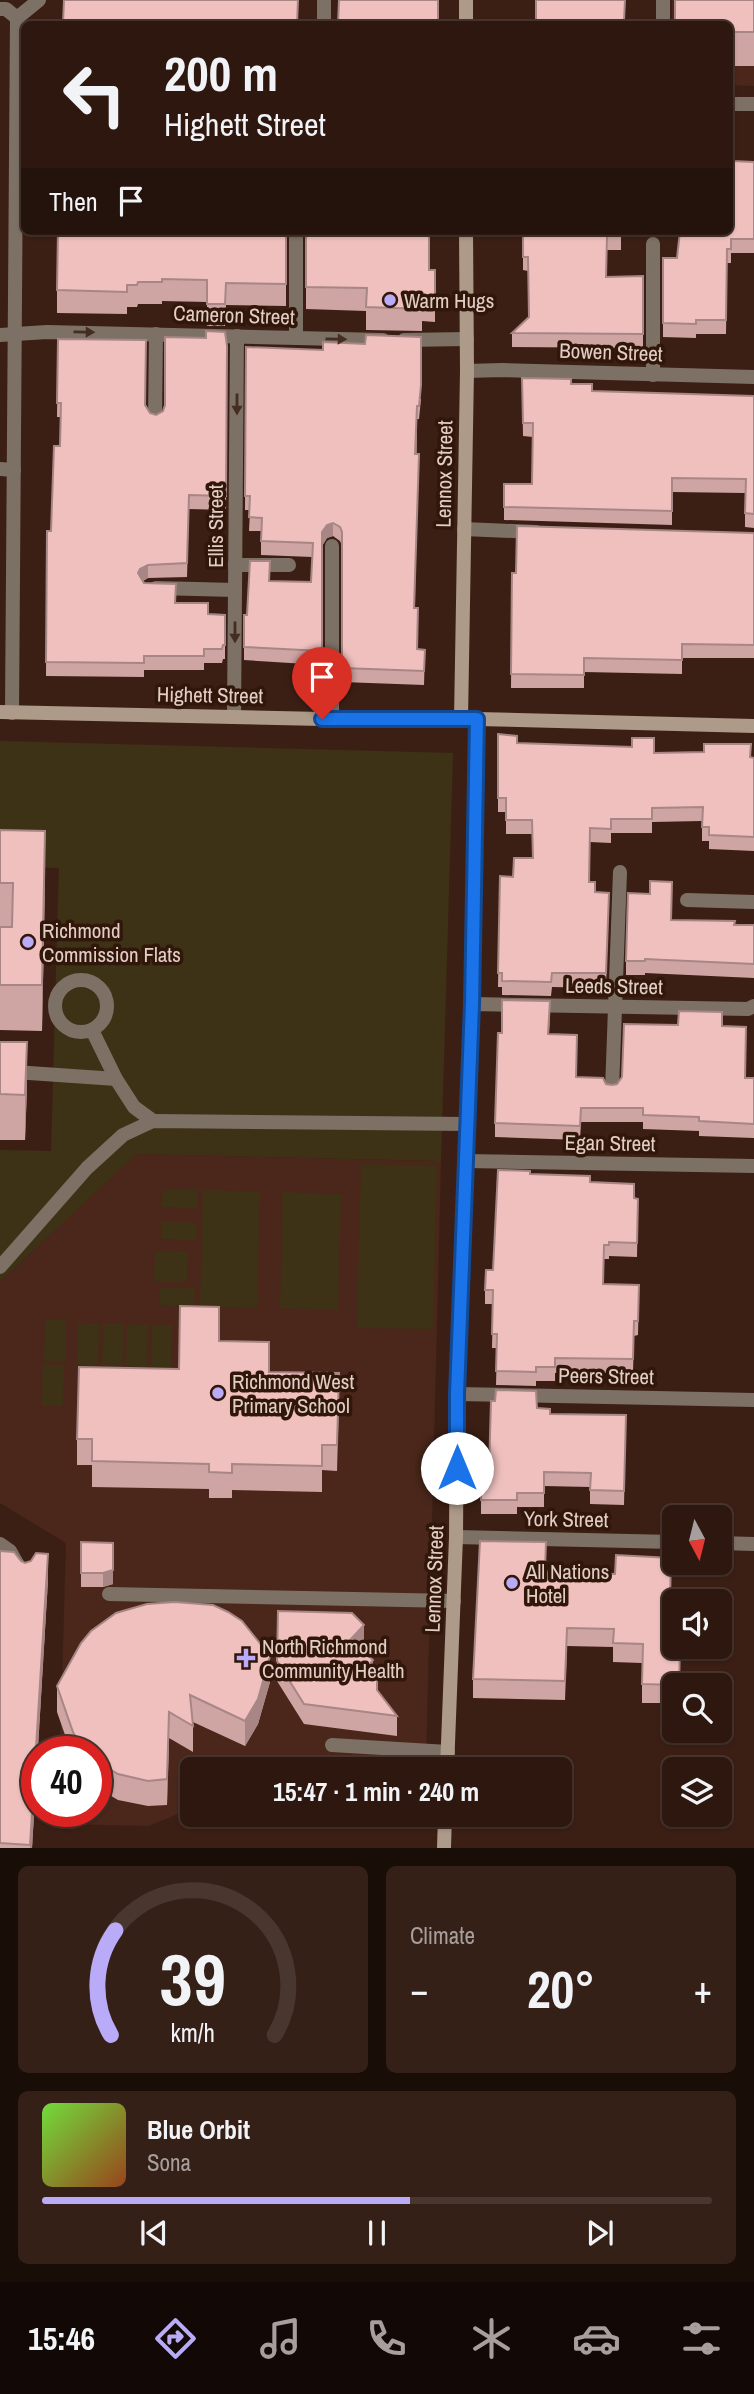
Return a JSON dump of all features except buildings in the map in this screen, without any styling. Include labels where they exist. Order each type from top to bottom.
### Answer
[{"type":"street","points":[[17,18],[39,0]]},
{"type":"street","points":[[324,0],[324,21]]},
{"type":"street","points":[[466,0],[466,21]]},
{"type":"street","points":[[663,0],[663,21]]},
{"type":"street","points":[[0,9],[6,9],[17,18],[20,96],[16,333],[7,470],[6,712]]},
{"type":"street","points":[[733,104],[754,104]]},
{"type":"street","points":[[296,235],[296,338]]},
{"type":"street","name":"Lennox Street","points":[[461,719],[467,235]]},
{"type":"street","points":[[653,244],[653,375]]},
{"type":"street","points":[[155,419],[156,334]]},
{"type":"street","name":"Cameron Street","points":[[0,335],[156,334],[467,340]]},
{"type":"street","name":"Ellis Street","points":[[234,717],[237,336]]},
{"type":"street","name":"Bowen Street","points":[[467,370],[754,377]]},
{"type":"street","points":[[464,529],[553,532]]},
{"type":"street","points":[[332,546],[332,719]]},
{"type":"street","points":[[236,565],[289,565]]},
{"type":"street","points":[[148,588],[235,590]]},
{"type":"street","name":"Highett Street","points":[[6,712],[754,726]]},
{"type":"street","name":"Lennox Street","points":[[448,1757],[456,1537],[457,1394],[472,1004],[477,719]]},
{"type":"street","points":[[612,1090],[620,872]]},
{"type":"street","points":[[687,900],[754,902]]},
{"type":"street","name":"Leeds Street","points":[[472,1004],[748,1009],[754,1006]]},
{"type":"street","points":[[92,1030],[116,1079],[134,1107],[153,1121]]},
{"type":"street","points":[[0,1071],[116,1079]]},
{"type":"street","points":[[0,1266],[87,1168],[123,1135],[153,1121],[467,1124]]},
{"type":"street","name":"Egan Street","points":[[466,1161],[754,1166]]},
{"type":"street","name":"Peers Street","points":[[457,1394],[754,1401]]},
{"type":"street","name":"York Street","points":[[456,1537],[662,1542]]},
{"type":"street","points":[[732,1543],[754,1544]]},
{"type":"street","points":[[0,1544],[10,1551],[26,1579]]},
{"type":"street","points":[[109,1594],[454,1601]]},
{"type":"street","points":[[332,1745],[448,1752]]},
{"type":"street","points":[[444,1848],[445,1827]]},
{"type":"shaded area","points":[[672,0],[754,0],[754,86],[733,85],[733,21],[672,21]]},
{"type":"shaded area","points":[[0,741],[453,753],[441,1161],[136,1154],[0,1282],[0,1150],[51,1151],[59,868],[0,866]]},
{"type":"shaded area","name":"Richmond West Primary School","points":[[135,1154],[441,1161],[426,1757],[180,1757],[180,1813],[149,1826],[112,1825],[112,1736],[60,1736],[66,1543],[0,1503],[0,1282]]},
{"type":"shaded area","points":[[361,1164],[437,1166],[433,1329],[357,1328]]},
{"type":"shaded area","points":[[163,1190],[197,1190],[197,1208],[162,1207]]},
{"type":"shaded area","points":[[203,1190],[260,1192],[257,1308],[200,1306]]},
{"type":"shaded area","points":[[283,1192],[341,1194],[338,1310],[280,1308]]},
{"type":"shaded area","points":[[162,1222],[197,1223],[196,1240],[161,1239]]},
{"type":"shaded area","points":[[155,1251],[188,1252],[187,1282],[154,1281]]},
{"type":"shaded area","points":[[160,1288],[195,1288],[194,1306],[160,1305]]},
{"type":"shaded area","points":[[45,1319],[65,1320],[65,1361],[44,1361]]},
{"type":"shaded area","points":[[78,1323],[99,1324],[98,1366],[77,1365]]},
{"type":"shaded area","points":[[103,1324],[124,1324],[123,1366],[102,1366]]},
{"type":"shaded area","points":[[127,1324],[148,1325],[147,1367],[126,1366]]},
{"type":"shaded area","points":[[152,1325],[172,1325],[171,1367],[151,1367]]},
{"type":"shaded area","points":[[43,1364],[64,1365],[63,1406],[42,1406]]},
{"type":"place","name":"Warm Hugs","points":[[390,300]]},
{"type":"place","name":"Richmond Commission Flats","points":[[28,942]]},
{"type":"place","name":"Richmond West Primary School","points":[[218,1393]]},
{"type":"place","name":"All Nations Hotel","points":[[512,1583]]},
{"type":"place","name":"North Richmond Community Health","points":[[246,1658]]},
{"type":"route","points":[[322,719],[477,719],[472,1004],[457,1394],[457,1468]]}]
